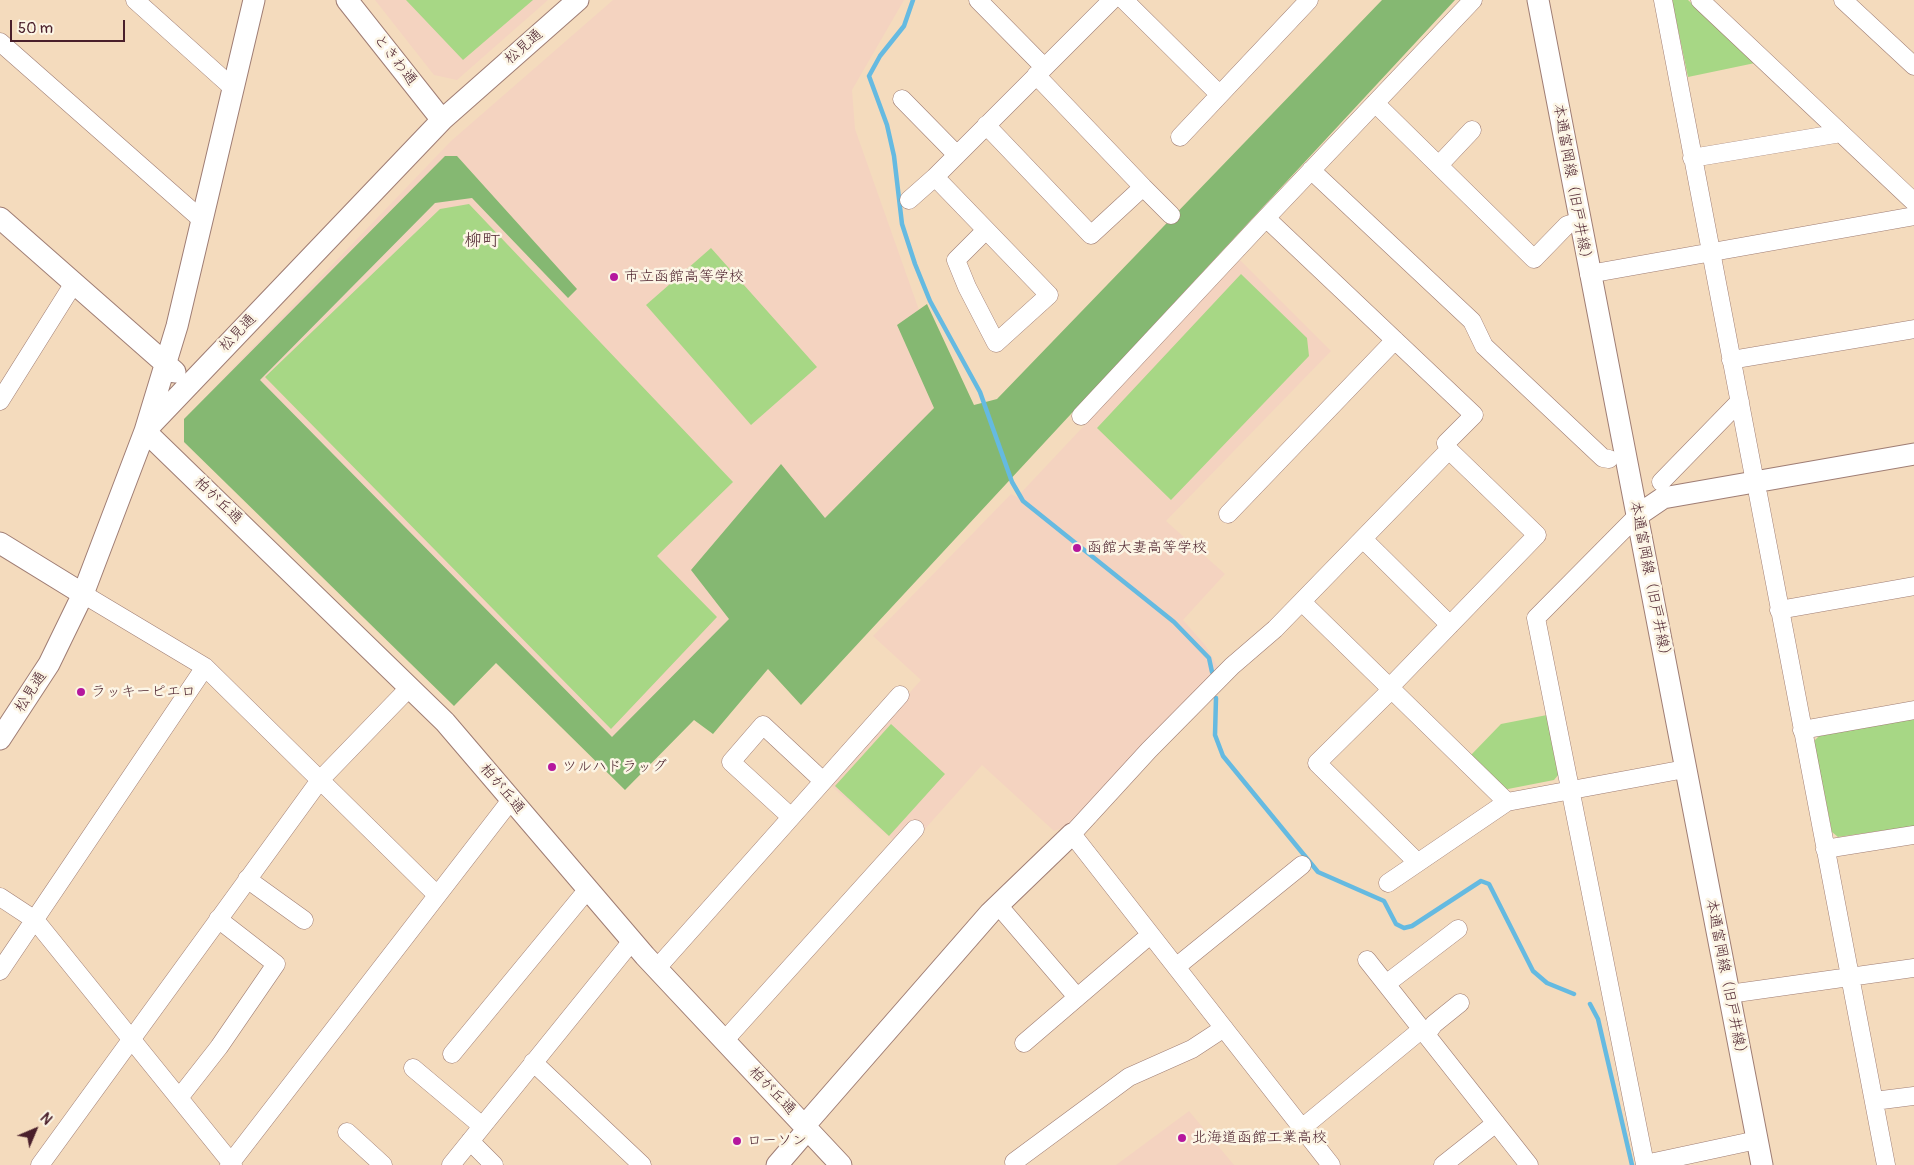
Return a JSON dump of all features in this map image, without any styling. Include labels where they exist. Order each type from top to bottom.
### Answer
[{"type":"street","points":[[135,0],[233,88]]},
{"type":"street","points":[[145,431],[177,326],[254,0]]},
{"type":"street","name":"ときわ通","points":[[347,0],[442,120]]},
{"type":"street","name":"松見通","points":[[0,739],[49,664],[83,594],[145,431],[442,120],[578,0]]},
{"type":"street","points":[[978,0],[1170,215]]},
{"type":"street","points":[[1124,0],[1220,94]]},
{"type":"street","points":[[1180,138],[1309,0]]},
{"type":"street","points":[[1081,416],[1473,0]]},
{"type":"street","name":"本通富岡線（旧戸井線）","points":[[1538,0],[1589,274],[1638,515],[1762,1165]]},
{"type":"street","points":[[1663,0],[1886,1165]]},
{"type":"street","points":[[1700,0],[1914,202]]},
{"type":"street","points":[[1843,0],[1914,66]]},
{"type":"street","points":[[909,200],[957,155],[1104,3]]},
{"type":"street","points":[[0,42],[202,220]]},
{"type":"street","points":[[902,99],[957,155]]},
{"type":"street","points":[[1375,103],[1534,259],[1567,225],[1580,221]]},
{"type":"street","points":[[986,125],[1091,235],[1143,187]]},
{"type":"street","points":[[1438,166],[1472,130]]},
{"type":"street","points":[[1692,158],[1841,133]]},
{"type":"street","points":[[1312,170],[1472,321],[1484,346],[1603,458],[1609,459]]},
{"type":"street","points":[[935,177],[1049,295],[996,343],[967,288],[956,260],[986,230]]},
{"type":"street","points":[[1589,274],[1914,216]]},
{"type":"street","points":[[0,218],[188,384]]},
{"type":"street","points":[[1266,218],[1474,415],[1446,443],[1449,450],[1537,535],[1317,763],[1417,862]]},
{"type":"street","points":[[0,401],[74,283]]},
{"type":"street","points":[[1731,360],[1914,328]]},
{"type":"street","points":[[1228,514],[1395,340]]},
{"type":"street","points":[[1662,482],[1740,401]]},
{"type":"street","name":"柏が丘通","points":[[145,431],[445,722],[632,941],[841,1165]]},
{"type":"street","points":[[777,1165],[806,1127],[998,905],[1072,834],[1232,666],[1302,602],[1449,450]]},
{"type":"street","points":[[1757,1140],[1645,1164],[1536,618],[1638,515],[1662,498],[1756,488],[1914,454]]},
{"type":"street","points":[[1363,540],[1450,625]]},
{"type":"street","points":[[0,543],[206,667],[437,895]]},
{"type":"street","points":[[1779,610],[1914,586]]},
{"type":"street","points":[[1302,602],[1507,802]]},
{"type":"street","points":[[0,972],[206,667]]},
{"type":"street","points":[[40,1165],[320,780],[409,688]]},
{"type":"street","points":[[657,968],[900,695]]},
{"type":"street","points":[[1802,730],[1914,710]]},
{"type":"street","points":[[791,817],[731,762],[763,725],[823,781]]},
{"type":"street","points":[[1388,883],[1507,802],[1685,769]]},
{"type":"street","points":[[0,897],[35,920],[132,1038],[231,1164],[511,800]]},
{"type":"street","points":[[724,1041],[914,829]]},
{"type":"street","points":[[1072,834],[1331,1165]]},
{"type":"street","points":[[1825,849],[1914,835]]},
{"type":"street","points":[[1176,967],[1302,865]]},
{"type":"street","points":[[247,879],[304,920]]},
{"type":"street","points":[[452,1054],[588,889]]},
{"type":"street","points":[[998,905],[1077,997]]},
{"type":"street","points":[[179,1098],[219,1047],[276,964],[218,919]]},
{"type":"street","points":[[1386,984],[1458,929]]},
{"type":"street","points":[[1024,1043],[1150,935]]},
{"type":"street","points":[[451,1165],[632,941]]},
{"type":"street","points":[[1367,960],[1529,1165]]},
{"type":"street","points":[[1728,994],[1914,968]]},
{"type":"street","points":[[1302,1128],[1460,1004]]},
{"type":"street","points":[[1014,1162],[1129,1077],[1149,1066],[1173,1059],[1224,1028]]},
{"type":"street","points":[[533,1062],[642,1165]]},
{"type":"street","points":[[413,1068],[482,1126]]},
{"type":"street","points":[[1874,1101],[1914,1096]]},
{"type":"street","points":[[1443,1165],[1496,1123]]},
{"type":"street","points":[[347,1132],[383,1165]]},
{"type":"street","points":[[470,1141],[494,1165]]},
{"type":"shaded area","points":[[375,0],[548,0],[457,80],[434,75]]},
{"type":"shaded area","name":"市立函館高等学校","points":[[613,0],[904,0],[852,90],[855,129],[955,412],[608,760],[498,656],[184,419],[451,141]]},
{"type":"shaded area","name":"函館大妻高等学校","points":[[1240,260],[1331,351],[1166,521],[1225,574],[1183,620],[1205,645],[1219,669],[1068,826],[1054,831],[982,765],[925,829],[914,819],[894,841],[828,783],[921,680],[873,636],[1011,494],[1017,497]]},
{"type":"shaded area","name":"北海道函館工業高校","points":[[1189,1111],[1234,1165],[1116,1165]]},
{"type":"green space","points":[[406,0],[533,0],[463,60]]},
{"type":"green space","points":[[1382,0],[1455,0],[801,705],[768,669],[713,734],[694,720],[625,790],[496,663],[454,706],[184,442],[184,419],[445,156],[457,156],[577,289],[568,298],[472,198],[435,203],[260,380],[612,737],[729,619],[691,570],[781,464],[825,518],[934,408],[897,325],[927,304],[974,405],[997,399]]},
{"type":"green space","points":[[1672,0],[1688,0],[1755,63],[1688,77]]},
{"type":"green space","points":[[469,204],[733,482],[657,556],[717,617],[611,729],[265,377],[440,209]]},
{"type":"green space","points":[[711,248],[817,367],[751,425],[646,305]]},
{"type":"green space","points":[[1241,274],[1307,338],[1309,356],[1171,500],[1097,428]]},
{"type":"green space","points":[[1547,715],[1559,774],[1554,780],[1508,789],[1502,788],[1470,756],[1501,724]]},
{"type":"green space","points":[[1914,719],[1914,826],[1838,837],[1832,832],[1814,741],[1819,736]]},
{"type":"green space","points":[[891,724],[945,774],[889,836],[835,786]]},
{"type":"waterway","points":[[913,0],[904,26],[880,56],[869,76],[887,125],[894,156],[902,224],[930,301],[980,392],[1012,482],[1023,501],[1174,622],[1209,658],[1212,672]]},
{"type":"waterway","points":[[1216,698],[1215,735],[1223,756],[1318,872],[1384,901],[1396,924],[1404,928],[1412,926],[1481,881],[1489,884],[1533,971],[1547,983],[1574,994]]},
{"type":"waterway","points":[[1590,1004],[1598,1019],[1632,1165]]},
{"type":"place","name":"市立函館高等学校","points":[[614,277]]},
{"type":"place","name":"函館大妻高等学校","points":[[1077,548]]},
{"type":"place","name":"ラッキーピエロ","points":[[81,692]]},
{"type":"place","name":"ツルハドラッグ","points":[[552,767]]},
{"type":"place","name":"北海道函館工業高校","points":[[1182,1138]]},
{"type":"place","name":"ローソン","points":[[737,1141]]},
{"type":"district","name":"柳町","points":[[482,241]]}]
